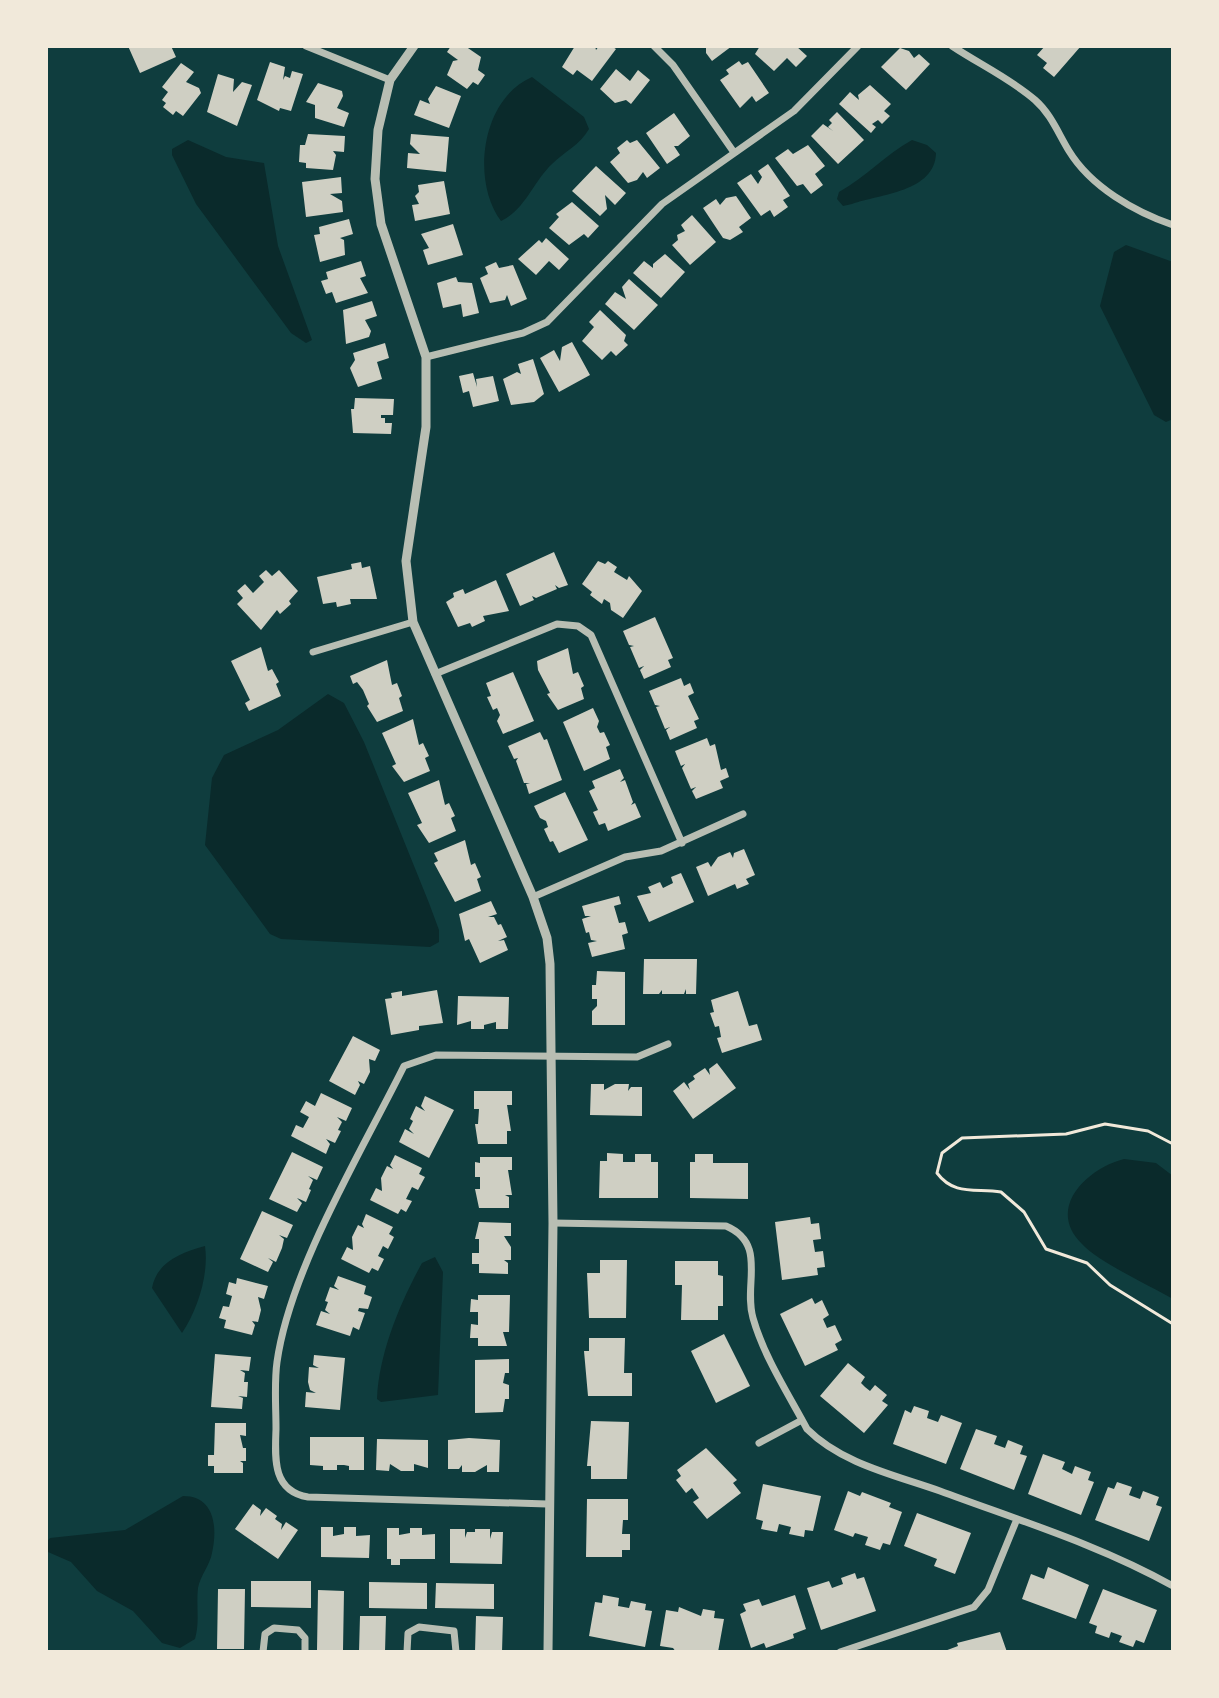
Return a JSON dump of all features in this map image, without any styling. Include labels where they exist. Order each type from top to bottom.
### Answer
[{"type":"street","points":[[306,46],[390,80]]},
{"type":"street","points":[[414,46],[390,80],[378,130],[375,179],[381,224],[426,357],[426,427],[406,561],[413,622],[533,897],[547,938],[550,964],[553,1223],[547,1504],[548,1652]]},
{"type":"street","points":[[654,46],[673,65],[733,151]]},
{"type":"street","points":[[426,357],[523,333],[547,322],[662,204],[733,151],[794,111],[858,46]]},
{"type":"street","points":[[952,46],[1035,101],[1054,122],[1071,154],[1100,185],[1148,216],[1173,225]]},
{"type":"street","points":[[313,652],[413,622]]},
{"type":"street","points":[[435,674],[557,624],[578,626],[591,635],[682,843]]},
{"type":"street","points":[[533,897],[625,857],[661,851],[682,843],[743,814]]},
{"type":"street","points":[[547,1504],[308,1497],[285,1486],[275,1462],[277,1362],[303,1272],[404,1066],[436,1055],[637,1057],[668,1044]]},
{"type":"street","points":[[553,1223],[726,1226],[735,1230],[751,1249],[754,1322],[802,1420],[821,1442],[836,1453],[1124,1560],[1173,1586]]},
{"type":"street","points":[[759,1443],[802,1420]]},
{"type":"street","points":[[840,1652],[974,1607],[988,1590],[1017,1519]]},
{"type":"street","points":[[407,1652],[408,1633],[419,1627],[454,1631],[456,1652]]},
{"type":"street","points":[[263,1652],[265,1634],[274,1628],[298,1630],[305,1638],[305,1652]]},
{"type":"path","points":[[1173,1144],[1148,1131],[1105,1124],[1066,1134],[962,1138],[942,1153],[937,1173],[951,1187],[1001,1192],[1024,1212],[1046,1249],[1087,1263],[1110,1285],[1173,1324]]},
{"type":"water","points":[[532,77],[584,117],[589,129],[581,140],[545,171],[523,203],[501,221],[486,185],[486,142],[501,103],[515,88]]},
{"type":"water","points":[[188,140],[226,157],[264,163],[278,246],[312,340],[306,343],[291,333],[196,204],[172,155],[172,149]]},
{"type":"water","points":[[912,140],[927,145],[936,153],[933,166],[926,176],[916,184],[891,194],[843,206],[837,199],[839,192]]},
{"type":"water","points":[[1126,245],[1173,262],[1173,419],[1166,422],[1154,415],[1100,306],[1114,252]]},
{"type":"water","points":[[328,694],[344,703],[364,742],[429,903],[439,930],[439,942],[430,947],[281,939],[270,934],[205,845],[212,778],[224,755],[278,730]]},
{"type":"water","points":[[1124,1159],[1156,1163],[1173,1176],[1173,1299],[1100,1259],[1082,1244],[1072,1230],[1068,1217],[1076,1191],[1097,1171]]},
{"type":"water","points":[[205,1246],[201,1291],[182,1333],[152,1288],[164,1265]]},
{"type":"water","points":[[435,1257],[443,1272],[438,1395],[381,1402],[377,1399],[379,1382],[392,1329],[422,1263]]},
{"type":"water","points":[[183,1496],[193,1497],[207,1507],[214,1523],[214,1543],[198,1588],[195,1639],[180,1648],[162,1643],[133,1611],[97,1591],[71,1562],[48,1552],[46,1543],[50,1538],[125,1530]]},
{"type":"building","points":[[128,46],[171,46],[176,57],[140,73]]},
{"type":"building","points":[[451,46],[465,46],[481,57],[478,70],[485,75],[478,85],[473,82],[467,89],[447,75],[453,61],[458,60],[447,52]]},
{"type":"building","points":[[575,46],[595,46],[596,50],[599,46],[611,46],[616,49],[592,81],[577,70],[573,75],[562,67]]},
{"type":"building","points":[[706,46],[732,46],[712,61],[706,53]]},
{"type":"building","points":[[760,46],[796,46],[807,56],[796,67],[787,58],[774,71],[755,54]]},
{"type":"building","points":[[1045,46],[1081,46],[1054,77],[1043,68],[1047,63],[1037,55]]},
{"type":"building","points":[[900,48],[909,51],[914,58],[919,54],[930,64],[906,90],[881,67]]},
{"type":"building","points":[[739,61],[742,65],[748,62],[769,93],[756,102],[752,96],[740,108],[720,80],[729,74],[726,70]]},
{"type":"building","points":[[270,62],[285,67],[283,80],[285,76],[290,78],[292,71],[303,74],[291,111],[280,108],[279,111],[257,100]]},
{"type":"building","points":[[181,63],[194,72],[186,82],[199,88],[201,93],[183,116],[176,111],[173,115],[163,107],[166,103],[162,100],[168,92],[162,87]]},
{"type":"building","points":[[616,69],[630,81],[638,70],[650,80],[631,104],[626,100],[615,103],[600,89]]},
{"type":"building","points":[[218,74],[234,79],[233,92],[242,82],[252,85],[237,126],[207,112]]},
{"type":"building","points":[[318,83],[342,91],[337,108],[349,113],[344,127],[315,118],[315,105],[306,102]]},
{"type":"building","points":[[870,85],[891,104],[884,111],[890,116],[882,124],[878,120],[872,124],[876,127],[871,133],[839,104],[850,92],[859,100],[858,95]]},
{"type":"building","points":[[436,86],[461,96],[449,128],[414,115],[420,100],[430,104],[428,99]]},
{"type":"building","points":[[837,112],[864,140],[838,164],[811,136],[823,124],[833,131],[828,127],[832,123],[829,120]]},
{"type":"building","points":[[674,113],[690,136],[674,146],[680,155],[667,164],[646,133]]},
{"type":"building","points":[[308,134],[345,136],[344,152],[333,151],[336,155],[333,170],[306,168],[306,163],[299,162],[300,145],[305,145]]},
{"type":"building","points":[[411,134],[449,137],[446,172],[407,168],[408,153],[420,154],[410,144]]},
{"type":"building","points":[[627,140],[630,143],[637,140],[660,168],[647,178],[643,172],[637,180],[628,183],[610,162],[620,153],[617,148]]},
{"type":"building","points":[[808,145],[825,166],[815,174],[823,185],[811,194],[803,184],[797,186],[775,158],[788,149],[793,154]]},
{"type":"building","points":[[768,164],[790,196],[783,200],[788,207],[774,217],[770,210],[761,216],[737,183],[751,174],[758,184],[762,177],[758,171]]},
{"type":"building","points":[[596,166],[626,193],[615,205],[605,195],[607,209],[600,216],[572,191]]},
{"type":"building","points":[[341,177],[342,193],[330,194],[342,201],[343,212],[306,217],[302,182]]},
{"type":"building","points":[[444,181],[450,214],[415,221],[412,205],[419,204],[415,196],[419,192],[418,185]]},
{"type":"building","points":[[736,196],[751,218],[739,227],[743,232],[730,240],[723,238],[703,208],[716,199],[720,205],[726,198]]},
{"type":"building","points":[[572,202],[599,226],[588,238],[584,234],[569,245],[549,228],[559,217],[556,214]]},
{"type":"building","points":[[692,215],[716,242],[690,265],[672,245],[678,240],[677,235],[685,231],[681,225]]},
{"type":"building","points":[[349,219],[353,234],[340,238],[344,240],[345,255],[320,262],[314,235],[320,234],[319,227]]},
{"type":"building","points":[[453,224],[463,255],[428,265],[423,250],[429,248],[421,234]]},
{"type":"building","points":[[546,238],[569,259],[559,270],[549,261],[536,275],[518,259],[539,240],[542,243]]},
{"type":"building","points":[[665,254],[685,272],[661,298],[633,273],[644,261],[653,268],[653,264]]},
{"type":"building","points":[[361,261],[366,276],[360,278],[368,293],[336,303],[332,292],[326,294],[321,281],[328,279],[326,272]]},
{"type":"building","points":[[496,262],[499,268],[513,265],[527,299],[511,306],[507,295],[505,300],[490,303],[480,278],[488,274],[485,267]]},
{"type":"building","points":[[456,277],[458,282],[472,283],[479,313],[463,317],[461,304],[443,308],[437,283]]},
{"type":"building","points":[[629,279],[658,305],[634,330],[605,304],[615,292],[626,299],[622,287]]},
{"type":"building","points":[[372,301],[377,316],[365,320],[371,331],[369,337],[346,344],[343,310]]},
{"type":"building","points":[[600,310],[626,335],[624,341],[628,345],[616,356],[611,351],[602,360],[582,341],[594,327],[589,322]]},
{"type":"building","points":[[572,342],[590,375],[559,392],[540,358],[554,350],[560,361],[562,347]]},
{"type":"building","points":[[385,343],[389,358],[377,362],[382,379],[358,387],[350,368],[355,360],[353,353]]},
{"type":"building","points":[[533,359],[544,394],[534,402],[511,405],[503,379],[517,372],[521,374],[518,364]]},
{"type":"building","points":[[473,373],[477,387],[476,379],[493,376],[499,401],[473,407],[469,391],[463,393],[459,376]]},
{"type":"building","points":[[355,398],[394,399],[393,415],[381,415],[385,423],[392,423],[391,434],[353,433],[351,409],[354,409]]},
{"type":"building","points":[[554,552],[568,585],[559,588],[555,585],[557,589],[536,598],[532,596],[534,600],[520,606],[506,574]]},
{"type":"building","points":[[598,561],[605,564],[608,561],[617,567],[614,572],[627,580],[629,576],[642,591],[623,618],[611,610],[610,603],[604,599],[602,604],[590,595],[592,592],[582,584]]},
{"type":"building","points":[[361,562],[362,568],[370,566],[377,599],[350,599],[351,604],[337,607],[336,602],[323,604],[317,577],[352,569],[351,564]]},
{"type":"building","points":[[266,570],[272,576],[279,570],[298,591],[289,601],[291,604],[280,614],[277,610],[261,630],[237,604],[243,598],[237,591],[245,584],[253,593],[264,582],[259,576]]},
{"type":"building","points":[[496,580],[509,611],[483,616],[485,621],[472,627],[470,623],[458,627],[446,602],[454,597],[453,593],[463,589],[465,594]]},
{"type":"building","points":[[655,617],[673,658],[668,660],[671,667],[644,679],[640,670],[644,666],[639,668],[630,647],[634,646],[629,645],[623,631]]},
{"type":"building","points":[[261,647],[268,671],[272,669],[279,682],[276,684],[281,696],[249,711],[245,703],[250,700],[231,661]]},
{"type":"building","points":[[568,648],[573,674],[578,672],[584,686],[581,688],[584,699],[558,710],[547,694],[550,693],[538,670],[537,661]]},
{"type":"building","points":[[387,660],[392,685],[397,683],[402,696],[399,698],[403,711],[377,722],[367,706],[369,704],[363,690],[357,682],[353,684],[350,676]]},
{"type":"building","points":[[513,672],[534,721],[503,734],[497,721],[500,715],[497,708],[493,710],[487,697],[491,696],[486,683]]},
{"type":"building","points":[[681,678],[684,686],[690,683],[694,693],[688,696],[699,719],[694,721],[697,728],[670,740],[666,730],[670,727],[665,729],[656,707],[660,706],[655,705],[649,691]]},
{"type":"building","points":[[593,708],[599,721],[597,727],[600,733],[604,732],[610,745],[606,747],[610,759],[584,771],[563,722]]},
{"type":"building","points":[[413,719],[419,745],[423,743],[429,756],[425,758],[430,771],[404,782],[392,766],[396,764],[382,733]]},
{"type":"building","points":[[540,732],[544,740],[547,739],[562,780],[529,794],[526,784],[530,783],[524,783],[516,761],[518,758],[514,759],[508,746]]},
{"type":"building","points":[[707,738],[710,746],[715,744],[721,770],[726,768],[729,777],[720,781],[723,788],[696,799],[692,791],[696,787],[691,789],[682,768],[685,764],[681,766],[675,751]]},
{"type":"building","points":[[620,769],[624,778],[620,782],[625,780],[633,802],[631,805],[635,803],[641,817],[608,831],[605,823],[599,825],[593,812],[598,810],[589,791],[595,788],[592,781]]},
{"type":"building","points":[[439,780],[445,805],[449,803],[455,816],[451,818],[456,831],[429,843],[417,825],[422,823],[408,793]]},
{"type":"building","points":[[565,792],[588,840],[559,853],[544,829],[548,827],[546,821],[540,818],[534,806]]},
{"type":"building","points":[[465,840],[471,865],[475,863],[481,877],[477,879],[481,891],[455,902],[434,863],[438,861],[434,853]]},
{"type":"building","points":[[744,849],[755,875],[746,879],[749,884],[737,889],[735,884],[708,896],[696,867],[708,862],[711,867],[718,857],[730,852],[733,858],[734,853]]},
{"type":"building","points":[[681,873],[694,902],[649,922],[637,896],[651,893],[648,887],[660,882],[663,888],[673,883],[671,877]]},
{"type":"building","points":[[619,896],[621,904],[614,906],[619,923],[625,922],[628,933],[622,935],[625,949],[592,957],[588,943],[597,941],[591,940],[589,932],[586,933],[582,919],[591,916],[585,916],[582,906]]},
{"type":"building","points":[[491,901],[497,914],[488,917],[494,917],[498,925],[501,924],[507,937],[498,941],[504,940],[508,950],[480,963],[469,939],[465,941],[459,914]]},
{"type":"building","points":[[644,959],[697,959],[696,994],[686,994],[686,989],[684,994],[662,994],[662,990],[659,994],[643,994]]},
{"type":"building","points":[[597,971],[625,972],[625,1025],[592,1025],[592,1011],[597,1006],[597,999],[592,999],[592,985],[596,985]]},
{"type":"building","points":[[437,990],[443,1023],[419,1026],[419,1030],[391,1035],[385,999],[392,998],[391,993],[402,991],[402,996]]},
{"type":"building","points":[[738,991],[749,1026],[757,1024],[762,1040],[722,1053],[717,1038],[721,1037],[719,1026],[715,1027],[710,1013],[714,1012],[711,1000]]},
{"type":"building","points":[[458,996],[509,997],[508,1029],[496,1029],[496,1022],[484,1025],[484,1029],[471,1029],[471,1021],[457,1025]]},
{"type":"building","points":[[353,1036],[380,1050],[375,1061],[369,1059],[370,1072],[364,1084],[358,1081],[360,1085],[355,1095],[329,1081]]},
{"type":"building","points":[[717,1063],[736,1088],[693,1119],[673,1091],[684,1082],[690,1090],[688,1084],[695,1079],[693,1076],[705,1068],[710,1075],[709,1069]]},
{"type":"building","points":[[591,1084],[604,1084],[604,1090],[615,1084],[629,1084],[628,1091],[631,1087],[642,1087],[642,1116],[590,1115]]},
{"type":"building","points":[[474,1091],[512,1091],[512,1105],[507,1105],[511,1131],[507,1131],[507,1144],[478,1144],[475,1124],[478,1124],[479,1109],[474,1109]]},
{"type":"building","points":[[321,1093],[352,1108],[346,1121],[337,1117],[342,1122],[338,1130],[341,1131],[335,1143],[326,1139],[330,1144],[326,1154],[291,1136],[296,1125],[303,1128],[309,1117],[300,1112],[306,1101],[315,1106]]},
{"type":"building","points":[[425,1096],[454,1110],[429,1158],[399,1142],[405,1129],[414,1134],[409,1129],[413,1121],[410,1119],[416,1106],[425,1111],[421,1106]]},
{"type":"building","points":[[292,1152],[323,1167],[317,1180],[308,1176],[313,1180],[311,1190],[306,1202],[297,1198],[302,1203],[297,1212],[269,1199]]},
{"type":"building","points":[[607,1153],[623,1154],[623,1162],[635,1162],[635,1154],[651,1154],[651,1162],[658,1162],[658,1198],[599,1198],[600,1161],[607,1161]]},
{"type":"building","points":[[695,1154],[713,1154],[713,1163],[748,1163],[748,1199],[690,1198],[690,1162],[695,1162]]},
{"type":"building","points":[[395,1155],[422,1168],[419,1174],[425,1177],[418,1190],[412,1187],[406,1199],[412,1201],[406,1212],[401,1209],[398,1214],[370,1200],[376,1188],[382,1191],[381,1178],[387,1166],[393,1169],[390,1165]]},
{"type":"building","points":[[480,1157],[512,1157],[512,1170],[508,1170],[512,1195],[505,1195],[509,1197],[509,1208],[479,1208],[475,1189],[480,1189],[480,1177],[475,1177],[475,1162],[480,1163]]},
{"type":"building","points":[[262,1211],[293,1225],[287,1238],[279,1235],[284,1239],[282,1248],[276,1262],[268,1258],[273,1262],[268,1272],[240,1259]]},
{"type":"building","points":[[366,1214],[393,1227],[389,1234],[394,1237],[388,1249],[383,1246],[378,1256],[384,1259],[378,1271],[372,1268],[369,1273],[341,1259],[347,1247],[353,1250],[352,1237],[358,1225],[364,1228],[362,1224]]},
{"type":"building","points":[[810,1217],[811,1224],[819,1223],[821,1239],[813,1240],[815,1252],[823,1251],[825,1267],[817,1268],[818,1275],[782,1280],[775,1222]]},
{"type":"building","points":[[479,1222],[511,1223],[511,1236],[504,1236],[511,1247],[511,1260],[504,1260],[508,1263],[508,1274],[479,1273],[479,1264],[472,1264],[472,1253],[479,1253],[479,1239],[475,1239]]},
{"type":"building","points":[[600,1260],[627,1260],[626,1318],[589,1318],[587,1273],[600,1273]]},
{"type":"building","points":[[675,1261],[718,1261],[718,1275],[723,1276],[723,1306],[718,1306],[718,1320],[681,1320],[682,1285],[675,1285]]},
{"type":"building","points":[[338,1276],[366,1286],[364,1294],[372,1297],[368,1309],[359,1308],[358,1311],[365,1313],[359,1330],[353,1327],[350,1336],[316,1325],[321,1311],[330,1314],[325,1310],[328,1302],[325,1301],[330,1287],[339,1290],[334,1286]]},
{"type":"building","points":[[237,1278],[268,1286],[264,1299],[258,1297],[261,1310],[258,1322],[252,1321],[255,1325],[252,1335],[224,1328],[226,1320],[219,1318],[223,1306],[229,1307],[232,1296],[226,1294],[229,1282],[236,1284]]},
{"type":"building","points":[[478,1295],[510,1295],[509,1332],[503,1332],[507,1346],[478,1346],[478,1338],[470,1338],[471,1324],[478,1325],[478,1312],[470,1312],[471,1299],[478,1300]]},
{"type":"building","points":[[812,1298],[815,1304],[822,1300],[829,1315],[823,1319],[827,1328],[835,1325],[842,1340],[835,1344],[838,1350],[805,1366],[780,1314]]},
{"type":"building","points":[[724,1334],[750,1386],[716,1403],[691,1351]]},
{"type":"building","points":[[589,1338],[625,1338],[624,1373],[632,1373],[632,1396],[588,1396],[584,1351],[589,1351]]},
{"type":"building","points":[[215,1354],[251,1357],[249,1371],[240,1370],[245,1373],[244,1382],[248,1382],[247,1397],[238,1396],[243,1398],[242,1409],[211,1407]]},
{"type":"building","points":[[314,1355],[345,1358],[340,1410],[305,1407],[306,1392],[316,1393],[310,1390],[308,1382],[309,1367],[319,1368],[313,1365]]},
{"type":"building","points":[[509,1359],[509,1373],[505,1373],[503,1383],[509,1385],[509,1399],[505,1399],[503,1412],[475,1413],[475,1360]]},
{"type":"building","points":[[848,1363],[865,1377],[861,1383],[865,1387],[870,1391],[875,1385],[887,1395],[882,1401],[888,1405],[864,1433],[820,1396]]},
{"type":"building","points":[[914,1406],[929,1411],[927,1418],[938,1422],[941,1415],[962,1423],[946,1464],[893,1444],[905,1410],[911,1413]]},
{"type":"building","points":[[591,1421],[629,1422],[627,1479],[591,1479],[591,1466],[587,1466]]},
{"type":"building","points":[[215,1423],[246,1423],[246,1436],[240,1435],[243,1448],[246,1448],[246,1461],[240,1461],[243,1463],[243,1473],[214,1473],[214,1466],[208,1466],[208,1455],[214,1455]]},
{"type":"building","points":[[976,1429],[997,1436],[994,1444],[1005,1448],[1008,1440],[1023,1446],[1020,1454],[1027,1456],[1014,1490],[960,1469]]},
{"type":"building","points":[[310,1437],[364,1437],[364,1470],[349,1470],[349,1466],[337,1465],[337,1470],[323,1470],[323,1466],[310,1465]]},
{"type":"building","points":[[377,1439],[428,1440],[428,1468],[414,1464],[414,1471],[401,1471],[390,1464],[389,1471],[376,1470]]},
{"type":"building","points":[[448,1440],[500,1440],[499,1472],[487,1472],[487,1465],[475,1472],[462,1472],[462,1465],[459,1469],[448,1469]]},
{"type":"building","points":[[706,1448],[737,1480],[733,1483],[741,1493],[707,1519],[693,1502],[699,1498],[692,1488],[686,1493],[676,1480],[681,1476],[677,1470]]},
{"type":"building","points":[[1043,1454],[1065,1462],[1062,1469],[1072,1474],[1075,1466],[1091,1472],[1088,1480],[1094,1482],[1081,1515],[1028,1494]]},
{"type":"building","points":[[1117,1482],[1132,1487],[1129,1495],[1140,1499],[1143,1491],[1159,1497],[1156,1505],[1162,1507],[1149,1541],[1095,1520],[1108,1487],[1114,1489]]},
{"type":"building","points":[[763,1484],[821,1496],[813,1531],[805,1530],[804,1537],[789,1534],[791,1527],[779,1524],[777,1532],[761,1529],[763,1521],[756,1519]]},
{"type":"building","points":[[848,1491],[860,1496],[862,1492],[891,1503],[889,1507],[902,1512],[890,1545],[883,1543],[880,1550],[865,1545],[868,1537],[855,1533],[853,1537],[834,1530]]},
{"type":"building","points":[[587,1499],[628,1499],[628,1520],[623,1520],[622,1534],[630,1534],[630,1550],[622,1550],[622,1557],[586,1557]]},
{"type":"building","points":[[253,1504],[261,1510],[260,1516],[266,1508],[277,1516],[275,1519],[282,1524],[281,1530],[286,1522],[298,1530],[278,1559],[235,1529]]},
{"type":"building","points":[[917,1513],[971,1533],[955,1574],[934,1566],[937,1559],[904,1546]]},
{"type":"building","points":[[321,1527],[333,1527],[333,1536],[344,1534],[344,1527],[356,1527],[356,1536],[370,1535],[369,1558],[321,1557]]},
{"type":"building","points":[[387,1528],[399,1528],[399,1535],[410,1533],[410,1528],[422,1528],[422,1535],[435,1534],[435,1559],[400,1559],[400,1565],[391,1565],[391,1559],[387,1559]]},
{"type":"building","points":[[450,1529],[465,1529],[465,1538],[467,1532],[475,1532],[475,1529],[490,1529],[490,1539],[492,1532],[503,1532],[502,1564],[450,1563]]},
{"type":"building","points":[[1048,1567],[1089,1585],[1076,1619],[1022,1599],[1031,1574],[1044,1579]]},
{"type":"building","points":[[855,1573],[857,1579],[864,1577],[876,1611],[821,1630],[807,1588],[829,1581],[832,1588],[843,1584],[841,1578]]},
{"type":"building","points":[[251,1581],[311,1581],[311,1608],[251,1607]]},
{"type":"building","points":[[369,1582],[427,1583],[427,1609],[369,1608]]},
{"type":"building","points":[[436,1583],[494,1584],[494,1609],[435,1608]]},
{"type":"building","points":[[218,1589],[245,1589],[244,1649],[217,1649]]},
{"type":"building","points":[[1103,1589],[1157,1610],[1144,1643],[1136,1640],[1133,1647],[1119,1642],[1122,1636],[1111,1632],[1109,1638],[1095,1633],[1097,1626],[1089,1623]]},
{"type":"building","points":[[318,1590],[344,1591],[343,1650],[317,1650]]},
{"type":"building","points":[[603,1595],[619,1598],[618,1606],[629,1608],[631,1601],[646,1604],[645,1610],[652,1611],[645,1647],[589,1636],[595,1602],[602,1603]]},
{"type":"building","points":[[795,1595],[806,1629],[793,1634],[794,1638],[766,1648],[764,1643],[751,1648],[740,1614],[746,1611],[743,1604],[759,1599],[762,1606]]},
{"type":"building","points":[[679,1607],[701,1616],[703,1609],[715,1611],[714,1618],[724,1619],[718,1652],[676,1652],[673,1648],[660,1646],[666,1610],[678,1612]]},
{"type":"building","points":[[360,1616],[386,1616],[385,1652],[359,1652]]},
{"type":"building","points":[[476,1616],[503,1617],[502,1652],[475,1652]]},
{"type":"building","points":[[1000,1632],[1007,1652],[942,1652],[958,1646],[957,1643]]}]
